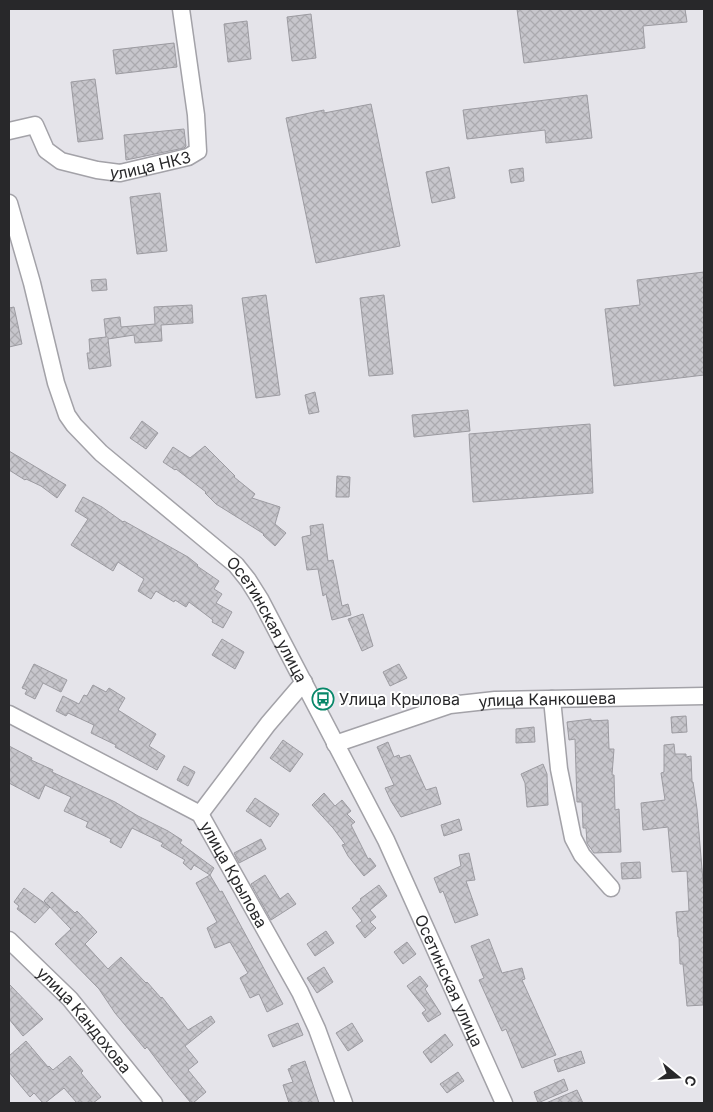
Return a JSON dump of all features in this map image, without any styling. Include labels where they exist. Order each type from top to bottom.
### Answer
[{"type":"street","name":"улица НКЗ","points":[[9,131],[35,125],[46,150],[60,161],[120,173],[188,157],[198,151],[196,115],[181,9]]},
{"type":"street","name":"Осетинская улица","points":[[9,203],[32,283],[56,383],[67,415],[101,453],[236,566],[260,599],[386,840],[504,1103]]},
{"type":"street","points":[[200,814],[268,724],[304,682]]},
{"type":"street","name":"улица Канкошева","points":[[335,744],[450,705],[495,700],[704,696]]},
{"type":"street","points":[[552,699],[559,769],[573,838],[582,854],[611,888]]},
{"type":"street","name":"улица Крылова","points":[[9,714],[200,814],[300,992],[318,1028],[344,1103]]},
{"type":"street","name":"улица Кандохова","points":[[9,940],[70,999],[154,1103]]},
{"type":"building","points":[[517,9],[685,9],[687,22],[643,26],[645,48],[524,63]]},
{"type":"building","points":[[311,14],[316,58],[292,61],[287,17]]},
{"type":"building","points":[[247,21],[251,59],[228,62],[224,24]]},
{"type":"building","points":[[174,43],[177,67],[116,74],[113,50]]},
{"type":"building","points":[[95,79],[103,139],[78,142],[71,82]]},
{"type":"building","points":[[587,95],[592,138],[546,143],[545,130],[467,139],[463,110]]},
{"type":"building","points":[[371,104],[400,246],[316,263],[286,118],[324,110],[324,113]]},
{"type":"building","points":[[184,129],[186,146],[184,148],[126,160],[124,135]]},
{"type":"building","points":[[449,167],[455,198],[432,203],[426,172]]},
{"type":"building","points":[[523,168],[524,181],[511,183],[509,170]]},
{"type":"building","points":[[160,193],[167,251],[137,254],[130,197]]},
{"type":"building","points":[[704,272],[704,375],[614,386],[605,309],[640,305],[637,280]]},
{"type":"building","points":[[106,279],[107,290],[92,291],[91,280]]},
{"type":"building","points":[[266,295],[280,395],[256,398],[242,298]]},
{"type":"building","points":[[384,295],[393,374],[369,376],[360,298]]},
{"type":"building","points":[[192,305],[193,323],[161,325],[162,341],[135,343],[134,335],[108,339],[111,366],[89,369],[87,353],[90,353],[89,339],[106,337],[104,319],[120,317],[121,327],[155,324],[154,307]]},
{"type":"building","points":[[14,307],[22,344],[9,347],[9,308]]},
{"type":"building","points":[[315,392],[319,412],[309,414],[305,395]]},
{"type":"building","points":[[468,410],[470,431],[414,437],[412,415]]},
{"type":"building","points":[[142,421],[158,433],[146,449],[130,438]]},
{"type":"building","points":[[590,424],[593,493],[473,502],[469,434]]},
{"type":"building","points":[[205,446],[234,477],[255,494],[252,498],[280,507],[275,524],[286,533],[275,546],[264,534],[216,504],[206,492],[176,469],[163,462],[173,447],[190,458]]},
{"type":"building","points":[[9,451],[66,485],[57,498],[41,486],[25,480],[9,470]]},
{"type":"building","points":[[337,476],[350,477],[349,497],[336,497]]},
{"type":"building","points":[[83,497],[102,507],[123,522],[188,557],[197,566],[219,581],[214,589],[222,594],[216,603],[232,612],[223,628],[212,622],[213,620],[189,602],[186,607],[156,591],[151,599],[138,591],[144,579],[118,562],[113,571],[71,545],[88,519],[75,511]]},
{"type":"building","points":[[323,524],[328,561],[333,560],[342,606],[348,604],[351,615],[332,620],[326,594],[323,596],[318,569],[307,570],[302,537],[311,535],[310,526]]},
{"type":"building","points":[[363,614],[373,646],[362,651],[348,619]]},
{"type":"building","points":[[222,639],[244,652],[235,669],[212,655]]},
{"type":"building","points":[[34,664],[67,680],[61,692],[43,683],[35,699],[25,694],[27,690],[22,688]]},
{"type":"building","points":[[399,664],[407,678],[390,686],[383,672]]},
{"type":"building","points":[[93,685],[106,692],[109,688],[125,698],[118,710],[156,734],[149,746],[165,756],[157,770],[115,747],[116,745],[91,733],[94,725],[68,713],[66,716],[56,711],[63,696],[79,704],[84,695],[87,696]]},
{"type":"building","points":[[686,716],[687,732],[672,733],[671,717]]},
{"type":"building","points":[[591,719],[591,721],[608,720],[609,749],[614,749],[612,775],[614,775],[615,810],[619,809],[621,852],[594,853],[587,843],[586,828],[583,828],[582,802],[577,802],[575,739],[569,740],[567,722]]},
{"type":"building","points":[[534,727],[535,742],[516,743],[516,729]]},
{"type":"building","points":[[283,740],[303,754],[290,772],[270,758]]},
{"type":"building","points":[[388,742],[394,757],[399,755],[400,758],[410,755],[426,790],[436,787],[441,804],[401,817],[385,788],[394,785],[377,747]]},
{"type":"building","points":[[674,744],[675,754],[686,754],[686,757],[691,756],[692,782],[697,809],[704,893],[703,1005],[687,1006],[683,964],[680,964],[676,912],[689,911],[687,871],[672,872],[668,827],[643,830],[641,803],[665,800],[661,773],[664,772],[664,745]]},
{"type":"building","points":[[9,746],[32,758],[31,760],[53,770],[52,772],[115,802],[168,831],[182,840],[180,843],[214,868],[210,875],[194,865],[191,870],[183,863],[185,860],[161,846],[163,843],[132,828],[121,848],[110,842],[111,839],[86,827],[88,822],[64,811],[71,797],[45,785],[39,799],[9,783]]},
{"type":"building","points":[[543,764],[547,774],[548,805],[527,807],[525,783],[521,774]]},
{"type":"building","points":[[184,766],[195,772],[188,786],[177,780]]},
{"type":"building","points":[[324,793],[335,806],[342,800],[351,811],[347,814],[355,822],[351,825],[368,859],[370,858],[376,866],[364,876],[348,856],[342,845],[345,844],[312,805]]},
{"type":"building","points":[[255,798],[279,814],[270,827],[246,811]]},
{"type":"building","points":[[459,819],[462,830],[444,836],[441,825]]},
{"type":"building","points":[[261,839],[266,849],[239,863],[234,853]]},
{"type":"building","points":[[469,853],[475,880],[466,881],[478,915],[455,923],[443,891],[440,893],[434,878],[461,866],[459,855]]},
{"type":"building","points":[[640,862],[641,878],[622,879],[621,863]]},
{"type":"building","points":[[210,875],[220,892],[222,891],[283,1004],[267,1012],[259,994],[250,998],[240,978],[248,973],[230,942],[215,948],[207,928],[217,922],[196,883]]},
{"type":"building","points":[[265,875],[280,899],[288,893],[296,904],[271,920],[251,884]]},
{"type":"building","points":[[379,885],[387,896],[370,910],[376,917],[370,922],[376,928],[365,938],[356,926],[362,921],[352,908],[360,899]]},
{"type":"building","points":[[24,888],[50,907],[35,923],[17,909],[19,906],[14,902]]},
{"type":"building","points":[[52,892],[75,913],[77,911],[97,932],[85,944],[108,969],[121,957],[162,997],[188,1030],[211,1016],[215,1022],[185,1046],[198,1062],[188,1070],[206,1092],[193,1103],[168,1075],[147,1047],[145,1049],[115,1013],[99,989],[55,944],[71,929],[44,901]]},
{"type":"building","points":[[326,931],[334,943],[315,956],[307,944]]},
{"type":"building","points":[[489,939],[502,973],[522,968],[525,979],[522,980],[556,1055],[522,1068],[506,1029],[502,1031],[479,980],[484,978],[471,946]]},
{"type":"building","points":[[407,942],[416,954],[403,964],[394,952]]},
{"type":"building","points":[[324,967],[333,982],[317,993],[307,978]]},
{"type":"building","points":[[420,976],[428,986],[425,989],[441,1014],[428,1022],[422,1013],[426,1010],[407,986]]},
{"type":"building","points":[[9,984],[43,1019],[23,1036],[9,1019]]},
{"type":"building","points":[[298,1023],[303,1035],[273,1047],[268,1035]]},
{"type":"building","points":[[352,1023],[363,1041],[348,1051],[336,1033]]},
{"type":"building","points":[[445,1034],[453,1045],[431,1063],[423,1052]]},
{"type":"building","points":[[26,1041],[48,1067],[53,1070],[70,1056],[101,1097],[93,1103],[77,1103],[64,1088],[45,1103],[34,1093],[30,1097],[9,1072],[9,1056]]},
{"type":"building","points":[[581,1051],[585,1063],[558,1072],[554,1060]]},
{"type":"building","points":[[305,1061],[319,1103],[289,1103],[283,1085],[293,1082],[288,1069]]},
{"type":"building","points":[[458,1072],[464,1081],[447,1093],[440,1084]]},
{"type":"building","points":[[564,1079],[568,1090],[538,1103],[534,1092]]},
{"type":"building","points":[[577,1090],[583,1103],[546,1103]]},
{"type":"place","name":"Улица Крылова","points":[[323,699]]}]
